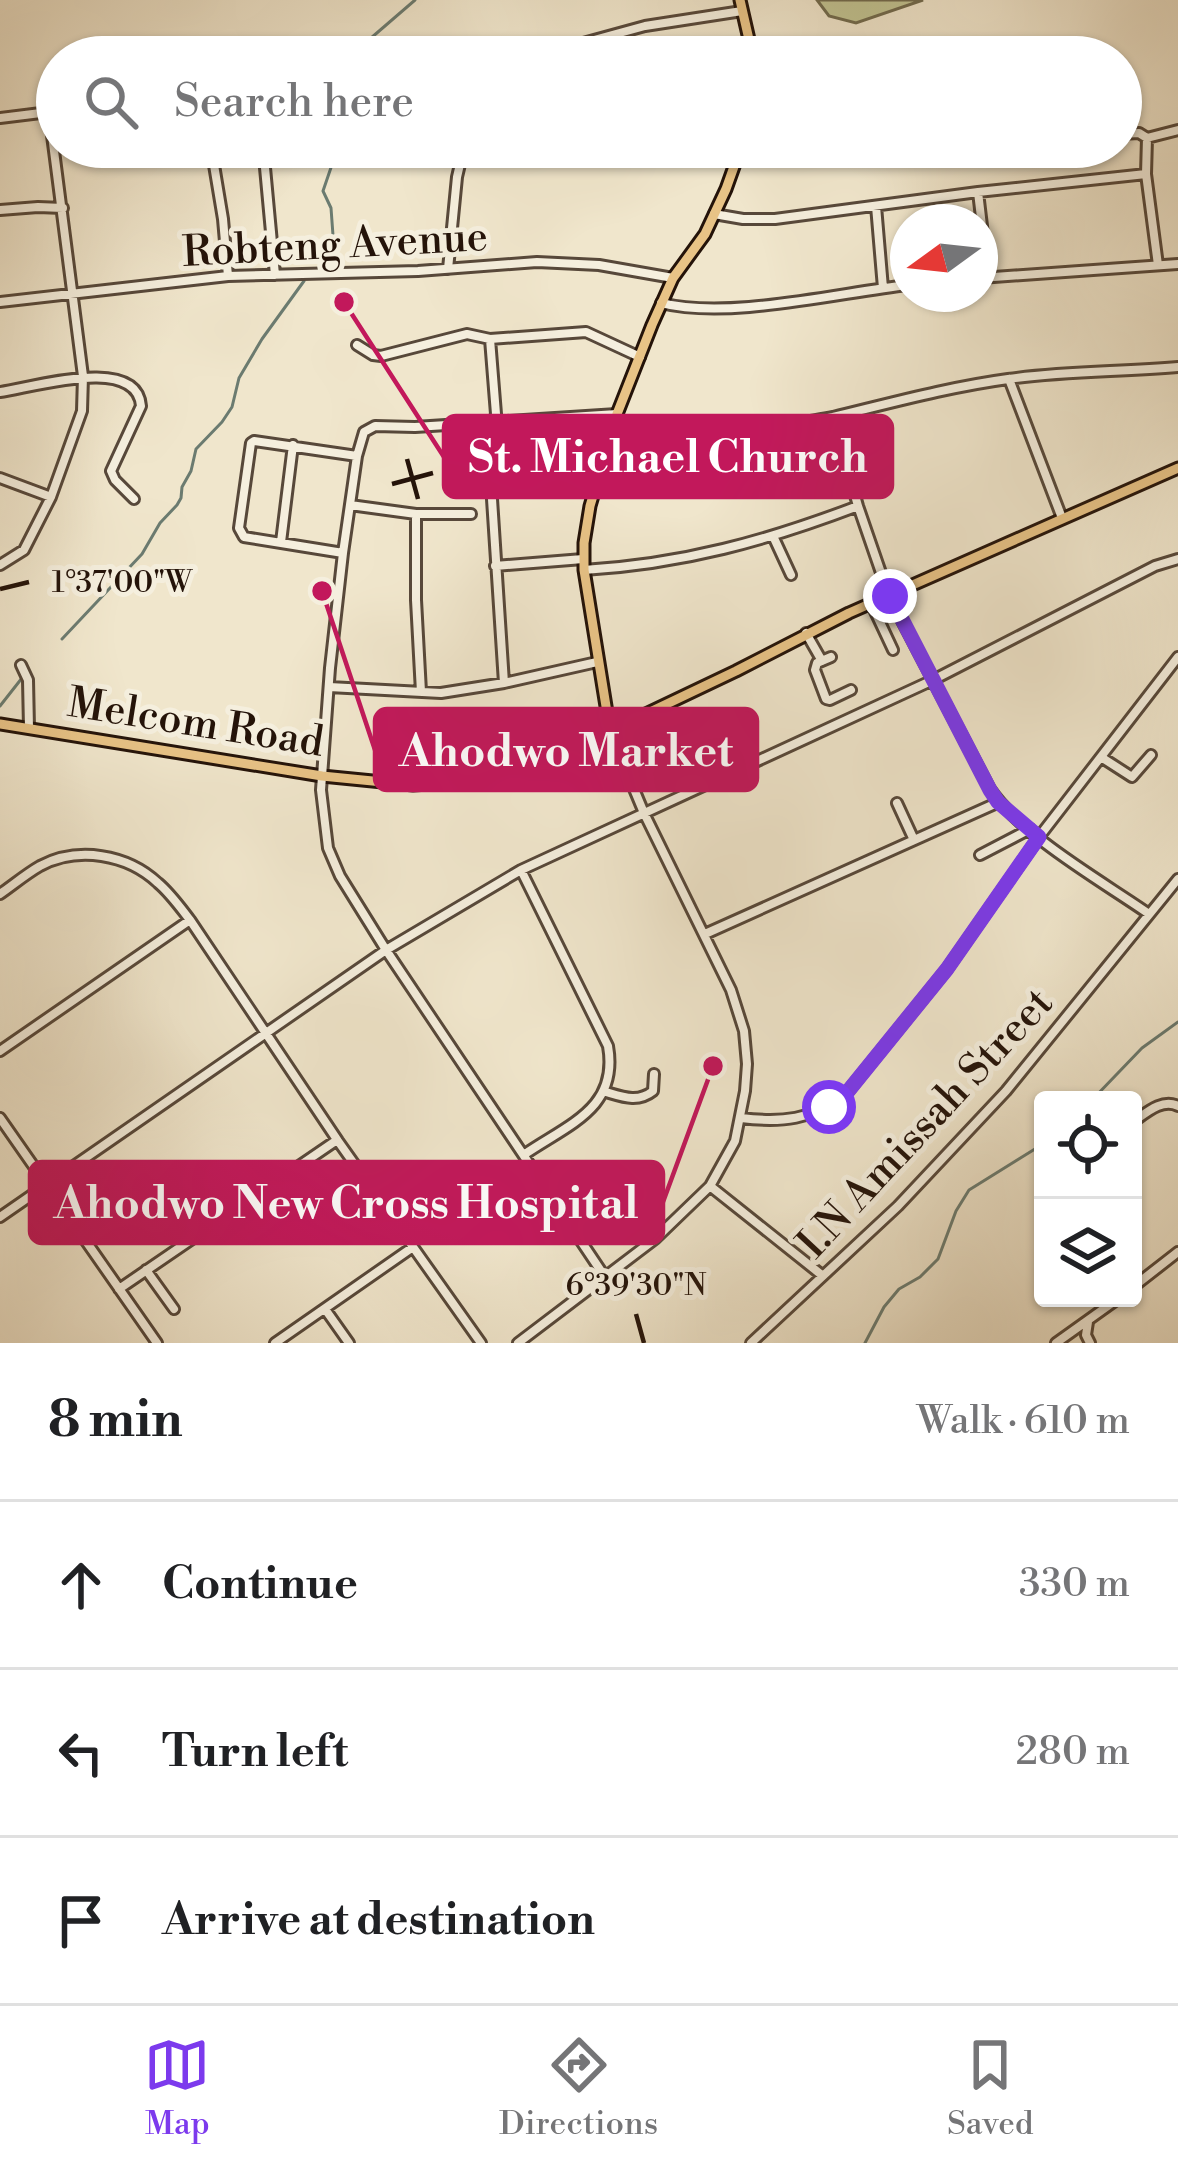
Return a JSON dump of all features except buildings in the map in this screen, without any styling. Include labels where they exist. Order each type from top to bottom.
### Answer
[{"type":"main road","points":[[741,5],[748,36]]},
{"type":"main road","points":[[610,731],[584,564],[590,506],[617,414],[662,303],[673,278],[705,234],[733,168]]},
{"type":"main road","name":"Melcom Road","points":[[0,724],[322,776],[413,785],[475,781],[610,731],[806,633],[1178,468]]},
{"type":"street","points":[[609,36],[741,5]]},
{"type":"street","points":[[0,118],[36,113]]},
{"type":"street","points":[[1142,135],[1147,138],[1178,130]]},
{"type":"street","points":[[1147,138],[1146,174],[1157,266]]},
{"type":"street","points":[[0,565],[24,550],[51,497],[82,411],[83,376],[59,168]]},
{"type":"street","points":[[215,168],[228,276]]},
{"type":"street","points":[[265,168],[275,275]]},
{"type":"street","points":[[448,269],[459,168]]},
{"type":"street","points":[[714,214],[775,219],[1146,174]]},
{"type":"street","points":[[978,192],[979,204]]},
{"type":"street","points":[[876,205],[883,288]]},
{"type":"street","points":[[0,210],[63,208]]},
{"type":"street","name":"Robteng Avenue","points":[[0,302],[228,276],[537,262],[635,269],[673,278]]},
{"type":"street","points":[[998,277],[1178,264]]},
{"type":"street","points":[[662,303],[725,308],[890,287]]},
{"type":"street","points":[[357,345],[380,356],[467,334],[490,340],[586,332],[640,357]]},
{"type":"street","points":[[490,340],[496,404],[489,453],[504,683]]},
{"type":"street","points":[[612,429],[688,441],[833,417],[1009,379],[1178,367]]},
{"type":"street","points":[[0,392],[83,376],[111,378],[140,396],[141,406],[111,471],[134,499]]},
{"type":"street","points":[[1009,379],[1062,518]]},
{"type":"street","points":[[605,1277],[332,862],[324,830],[322,776],[343,553],[357,456],[370,427],[617,414]]},
{"type":"street","points":[[833,417],[890,596],[998,802],[1039,837],[1149,914]]},
{"type":"street","points":[[343,553],[244,536],[239,528],[251,443],[357,456]]},
{"type":"street","points":[[281,542],[293,446]]},
{"type":"street","points":[[0,478],[51,497]]},
{"type":"street","points":[[350,506],[416,514],[471,514]]},
{"type":"street","points":[[495,566],[659,564],[773,536],[858,506]]},
{"type":"street","points":[[416,514],[421,693]]},
{"type":"street","points":[[773,536],[790,574]]},
{"type":"street","points":[[0,1217],[386,950],[521,870],[933,680],[1155,566],[1178,559]]},
{"type":"street","points":[[872,603],[893,650]]},
{"type":"street","points":[[806,633],[826,659],[815,670],[826,699],[850,690]]},
{"type":"street","points":[[741,1118],[789,1121],[829,1107],[845,1095],[947,969],[1039,837],[1178,657]]},
{"type":"street","points":[[329,687],[421,693],[470,690],[597,662]]},
{"type":"street","points":[[21,665],[28,680],[29,728]]},
{"type":"street","points":[[518,1343],[674,1223],[710,1186],[735,1141],[741,1118],[747,1064],[744,1031],[731,990],[644,813],[610,731]]},
{"type":"street","points":[[1101,757],[1132,777],[1151,755]]},
{"type":"street","points":[[705,934],[998,802]]},
{"type":"street","points":[[897,803],[914,840]]},
{"type":"street","points":[[980,855],[1030,829]]},
{"type":"street","points":[[0,894],[54,860],[81,855],[121,860],[152,878],[190,920],[481,1343]]},
{"type":"street","points":[[521,870],[608,1046],[612,1068],[606,1092],[594,1107],[525,1154]]},
{"type":"street","name":"I.N Amissah Street","points":[[752,1343],[898,1206],[1006,1091],[1178,879]]},
{"type":"street","points":[[0,1051],[190,920]]},
{"type":"street","points":[[606,1092],[630,1100],[650,1095],[654,1073]]},
{"type":"street","points":[[1142,1116],[1160,1105],[1171,1102],[1178,1106]]},
{"type":"street","points":[[0,1118],[157,1343]]},
{"type":"street","points":[[119,1288],[337,1139]]},
{"type":"street","points":[[710,1186],[823,1276]]},
{"type":"street","points":[[275,1343],[413,1247]]},
{"type":"street","points":[[1142,1280],[1178,1252]]},
{"type":"street","points":[[146,1270],[174,1309]]},
{"type":"street","points":[[1056,1343],[1107,1307]]},
{"type":"street","points":[[325,1309],[349,1343]]},
{"type":"street","points":[[1070,1334],[1088,1339],[1088,1322]]},
{"type":"green space","points":[[817,0],[923,0],[856,23],[829,16]]},
{"type":"waterway","points":[[373,36],[415,0]]},
{"type":"waterway","points":[[321,269],[334,249],[331,208],[323,191],[331,168]]},
{"type":"waterway","points":[[62,639],[142,554],[177,505],[196,449],[232,407],[239,378],[304,281]]},
{"type":"waterway","points":[[0,706],[22,678]]},
{"type":"waterway","points":[[1101,1091],[1142,1048],[1178,1022]]},
{"type":"waterway","points":[[865,1343],[899,1289],[938,1259],[969,1190],[1034,1150]]},
{"type":"place","name":"St. Michael Church","points":[[344,302]]},
{"type":"place","name":"Ahodwo Market","points":[[322,591]]},
{"type":"place","name":"Ahodwo New Cross Hospital","points":[[713,1066]]},
{"type":"route","points":[[829,1107],[845,1095],[947,969],[1039,837],[990,790],[890,596]]}]
